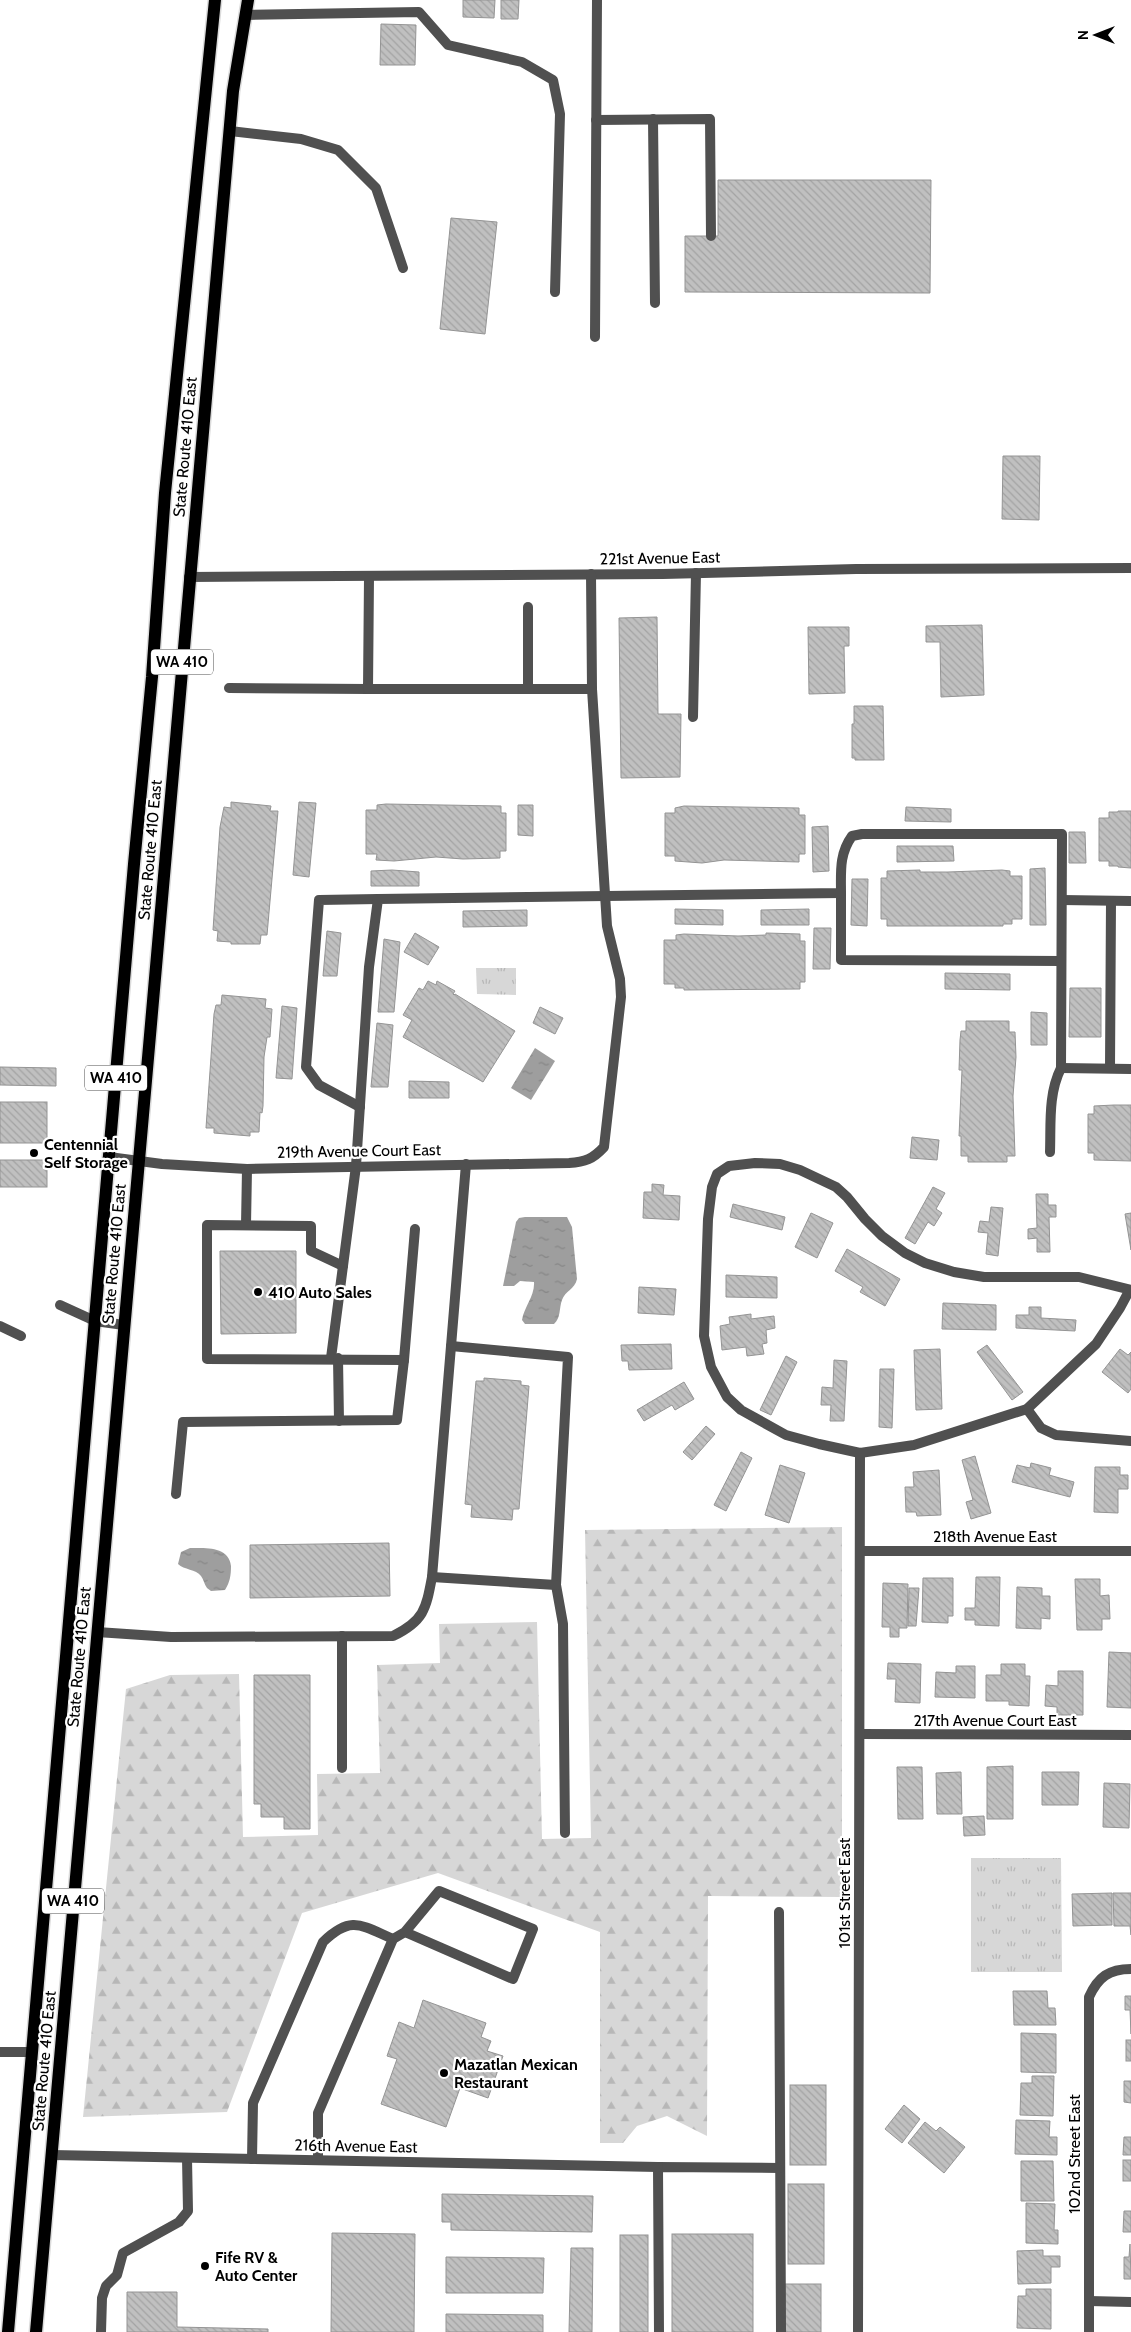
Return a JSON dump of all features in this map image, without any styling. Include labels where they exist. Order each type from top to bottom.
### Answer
[{"type":"main road","name":"State Route 410 East","points":[[8,2332],[152,677],[165,493],[215,0]]},
{"type":"main road","name":"State Route 410 East","points":[[36,2332],[189,577],[230,131],[248,0]]},
{"type":"street","points":[[595,337],[597,0]]},
{"type":"street","points":[[245,15],[419,12],[448,44],[522,62],[553,80],[560,114],[555,292]]},
{"type":"street","points":[[653,119],[654,303]]},
{"type":"street","points":[[596,120],[710,119],[710,236]]},
{"type":"street","points":[[230,131],[301,138],[338,150],[376,188],[403,268]]},
{"type":"street","name":"221st Avenue East","points":[[189,577],[696,573],[856,568],[1131,568]]},
{"type":"street","points":[[693,717],[696,573]]},
{"type":"street","points":[[591,574],[592,689],[606,896]]},
{"type":"street","points":[[368,689],[369,577]]},
{"type":"street","points":[[528,607],[528,688]]},
{"type":"street","points":[[230,688],[592,689]]},
{"type":"street","points":[[1050,1152],[1052,1095],[1054,1082],[1061,1068],[1062,834],[862,834],[852,836],[845,845],[841,857],[841,960],[1061,961]]},
{"type":"street","points":[[360,1107],[319,1085],[306,1067],[319,900],[841,893]]},
{"type":"street","name":"219th Avenue Court East","points":[[109,1157],[247,1169],[584,1162],[596,1156],[604,1147],[621,1010],[620,979],[607,926],[606,896]]},
{"type":"street","points":[[339,1421],[335,1358],[343,1266],[356,1166],[369,967],[378,899]]},
{"type":"street","points":[[1062,900],[1131,901]]},
{"type":"street","points":[[1110,1068],[1111,901]]},
{"type":"street","points":[[1061,1068],[1131,1068]]},
{"type":"street","points":[[754,1163],[780,1164],[800,1170],[836,1187],[882,1236],[905,1253],[925,1263],[954,1272],[984,1276],[1079,1276],[1130,1291],[1096,1344],[1027,1409],[937,1439],[914,1445],[860,1453],[786,1435],[741,1410],[727,1397],[710,1367],[704,1336],[707,1239],[712,1187],[717,1174],[729,1166],[754,1163]]},
{"type":"street","points":[[97,1632],[171,1637],[394,1636],[414,1626],[427,1603],[432,1577],[466,1164]]},
{"type":"street","points":[[246,1225],[247,1169]]},
{"type":"street","points":[[343,1266],[311,1251],[311,1226],[207,1225],[207,1359],[335,1358],[404,1360]]},
{"type":"street","points":[[176,1494],[183,1422],[397,1420],[415,1229]]},
{"type":"street","points":[[60,1305],[95,1321],[124,1325]]},
{"type":"street","points":[[0,1326],[22,1336]]},
{"type":"street","points":[[451,1346],[568,1357],[556,1585],[563,1624],[565,1833]]},
{"type":"street","points":[[1027,1409],[1040,1428],[1056,1435],[1131,1441]]},
{"type":"street","name":"101st Street East","points":[[858,2332],[860,1453]]},
{"type":"street","name":"218th Avenue East","points":[[860,1551],[1131,1551]]},
{"type":"street","points":[[432,1577],[556,1585]]},
{"type":"street","points":[[342,1636],[342,1768]]},
{"type":"street","name":"217th Avenue Court East","points":[[860,1734],[1131,1735]]},
{"type":"street","points":[[318,2160],[318,2112],[394,1939],[405,1932],[439,1892],[533,1928],[513,1979],[405,1932]]},
{"type":"street","points":[[779,1912],[781,2332]]},
{"type":"street","points":[[252,2159],[253,2103],[323,1942],[336,1928],[353,1924],[367,1927],[394,1939]]},
{"type":"street","name":"102nd Street East","points":[[1089,2332],[1089,1997],[1099,1980],[1110,1972],[1131,1969]]},
{"type":"street","points":[[0,2052],[32,2052]]},
{"type":"street","name":"216th Avenue East","points":[[52,2155],[780,2168]]},
{"type":"street","points":[[101,2332],[102,2298],[106,2286],[116,2275],[123,2253],[179,2222],[188,2211],[187,2158]]},
{"type":"street","points":[[658,2167],[659,2332]]},
{"type":"street","points":[[1089,2301],[1131,2302]]},
{"type":"green space","points":[[476,968],[516,968],[516,995],[477,994]]},
{"type":"green space","points":[[842,1527],[842,1897],[708,1896],[707,2136],[667,2116],[637,2126],[623,2143],[600,2143],[600,1932],[438,1873],[302,1913],[227,2112],[83,2117],[126,1689],[170,1675],[239,1674],[243,1837],[318,1835],[317,1774],[380,1773],[377,1665],[440,1663],[439,1624],[537,1622],[542,1839],[591,1838],[585,1530]]},
{"type":"green space","points":[[971,1858],[1061,1858],[1062,1972],[971,1972]]},
{"type":"water","points":[[535,1048],[555,1061],[531,1100],[511,1088]]},
{"type":"water","points":[[525,1217],[567,1217],[572,1227],[576,1282],[563,1297],[559,1316],[554,1324],[525,1324],[522,1320],[533,1292],[534,1282],[520,1281],[514,1286],[503,1286],[516,1222],[519,1218]]},
{"type":"water","points":[[190,1548],[215,1550],[226,1555],[231,1569],[225,1590],[211,1591],[207,1588],[199,1574],[178,1564],[181,1552]]},
{"type":"building","points":[[463,0],[495,0],[494,18],[463,17]]},
{"type":"building","points":[[501,0],[519,0],[518,19],[501,19]]},
{"type":"building","points":[[381,24],[416,25],[415,65],[380,65]]},
{"type":"building","points":[[718,180],[931,180],[930,293],[685,292],[685,236],[718,236]]},
{"type":"building","points":[[451,218],[497,222],[485,334],[440,329]]},
{"type":"building","points":[[1003,456],[1040,456],[1039,520],[1002,519]]},
{"type":"building","points":[[657,617],[658,714],[681,714],[680,777],[621,778],[619,618]]},
{"type":"building","points":[[982,625],[984,695],[941,697],[940,642],[926,642],[926,626]]},
{"type":"building","points":[[808,627],[849,627],[849,646],[844,646],[845,693],[809,694]]},
{"type":"building","points":[[854,706],[883,706],[884,760],[855,760],[855,758],[852,758]]},
{"type":"building","points":[[231,802],[271,806],[270,811],[278,811],[267,935],[261,935],[260,944],[231,944],[231,942],[217,941],[218,931],[213,930],[220,827],[224,807],[231,808]]},
{"type":"building","points":[[299,802],[316,803],[309,877],[293,875]]},
{"type":"building","points":[[377,805],[501,806],[501,813],[506,813],[506,851],[500,851],[500,858],[463,859],[436,857],[394,861],[376,860],[377,854],[366,854],[366,810],[377,810]]},
{"type":"building","points":[[518,805],[533,805],[533,836],[518,835]]},
{"type":"building","points":[[684,806],[799,808],[799,815],[805,815],[805,854],[799,854],[799,862],[724,860],[702,863],[675,861],[675,856],[665,856],[665,813],[675,813],[675,808]]},
{"type":"building","points":[[906,807],[951,809],[951,822],[905,821]]},
{"type":"building","points":[[1131,811],[1131,868],[1109,866],[1109,861],[1099,861],[1099,818],[1109,818],[1109,812]]},
{"type":"building","points":[[828,826],[829,871],[813,872],[812,827]]},
{"type":"building","points":[[1069,832],[1085,832],[1086,863],[1069,863]]},
{"type":"building","points":[[897,846],[953,846],[954,861],[897,862]]},
{"type":"building","points":[[1045,868],[1046,925],[1030,925],[1030,869]]},
{"type":"building","points":[[920,870],[920,872],[948,872],[1002,870],[1010,871],[1010,876],[1022,876],[1022,919],[1012,919],[1012,924],[1003,924],[1003,926],[887,926],[887,919],[881,919],[881,878],[887,878],[887,871]]},
{"type":"building","points":[[371,871],[419,872],[419,886],[371,886]]},
{"type":"building","points":[[852,879],[868,879],[867,926],[851,925]]},
{"type":"building","points":[[675,909],[723,910],[723,925],[675,924]]},
{"type":"building","points":[[809,909],[809,925],[761,925],[761,910]]},
{"type":"building","points":[[527,910],[527,926],[463,927],[463,911]]},
{"type":"building","points":[[814,928],[831,928],[830,969],[813,969]]},
{"type":"building","points":[[327,931],[341,933],[337,976],[323,976]]},
{"type":"building","points":[[415,933],[439,947],[428,965],[404,952]]},
{"type":"building","points":[[766,933],[800,934],[800,941],[805,941],[805,982],[800,982],[800,989],[684,990],[684,988],[675,988],[675,984],[664,984],[664,940],[676,940],[676,935],[684,934],[738,936],[766,935]]},
{"type":"building","points":[[384,939],[400,942],[394,1012],[378,1012]]},
{"type":"building","points":[[945,973],[1010,974],[1010,990],[945,989]]},
{"type":"building","points":[[428,981],[436,985],[437,981],[455,991],[454,995],[515,1031],[483,1082],[403,1037],[412,1020],[403,1015],[419,988],[423,990]]},
{"type":"building","points":[[1070,988],[1101,988],[1101,1037],[1069,1037]]},
{"type":"building","points":[[222,995],[266,999],[265,1008],[272,1009],[270,1037],[267,1037],[264,1057],[263,1106],[262,1113],[260,1112],[259,1132],[250,1132],[250,1136],[214,1133],[214,1128],[206,1128],[214,1014],[216,1005],[221,1005]]},
{"type":"building","points":[[282,1006],[297,1008],[292,1079],[276,1078]]},
{"type":"building","points":[[540,1007],[563,1018],[555,1034],[533,1023]]},
{"type":"building","points":[[1031,1012],[1047,1013],[1047,1045],[1031,1045]]},
{"type":"building","points":[[966,1021],[1009,1021],[1009,1032],[1015,1032],[1016,1057],[1013,1096],[1015,1156],[1007,1156],[1007,1162],[968,1162],[968,1156],[961,1156],[961,1136],[959,1136],[962,1070],[959,1070],[960,1040],[961,1031],[966,1031]]},
{"type":"building","points":[[377,1023],[393,1025],[388,1087],[371,1087]]},
{"type":"building","points":[[0,1067],[56,1068],[56,1086],[0,1085]]},
{"type":"building","points":[[409,1081],[449,1082],[449,1098],[409,1098]]},
{"type":"building","points":[[0,1102],[47,1102],[47,1143],[0,1143]]},
{"type":"building","points":[[1131,1105],[1131,1161],[1094,1160],[1094,1153],[1088,1153],[1088,1114],[1094,1114],[1094,1106]]},
{"type":"building","points":[[912,1137],[939,1140],[937,1160],[910,1158]]},
{"type":"building","points":[[0,1160],[47,1160],[47,1187],[0,1187]]},
{"type":"building","points":[[652,1184],[664,1185],[663,1195],[680,1196],[679,1220],[643,1218],[644,1192],[652,1192]]},
{"type":"building","points":[[933,1187],[945,1193],[936,1209],[942,1213],[934,1226],[928,1222],[915,1244],[905,1238]]},
{"type":"building","points":[[1036,1194],[1048,1194],[1048,1205],[1056,1205],[1056,1217],[1049,1217],[1050,1252],[1037,1252],[1037,1238],[1028,1239],[1028,1229],[1037,1228]]},
{"type":"building","points":[[733,1204],[785,1217],[782,1230],[730,1217]]},
{"type":"building","points":[[991,1207],[1003,1208],[998,1256],[986,1254],[988,1233],[978,1232],[980,1221],[989,1222]]},
{"type":"building","points":[[811,1213],[833,1223],[817,1258],[795,1247]]},
{"type":"building","points":[[1131,1213],[1131,1250],[1125,1214]]},
{"type":"building","points":[[847,1249],[900,1279],[885,1306],[860,1292],[863,1287],[835,1271]]},
{"type":"building","name":"410 Auto Sales","points":[[220,1251],[296,1251],[296,1333],[221,1334]]},
{"type":"building","points":[[726,1275],[777,1277],[777,1298],[726,1297]]},
{"type":"building","points":[[639,1287],[676,1289],[674,1315],[638,1313]]},
{"type":"building","points":[[943,1303],[996,1305],[996,1330],[942,1329]]},
{"type":"building","points":[[1029,1307],[1041,1307],[1041,1318],[1076,1320],[1075,1331],[1016,1328],[1016,1315],[1029,1315]]},
{"type":"building","points":[[751,1314],[751,1319],[774,1316],[775,1328],[766,1330],[767,1343],[762,1344],[764,1354],[747,1356],[746,1347],[722,1350],[720,1326],[730,1324],[729,1317]]},
{"type":"building","points":[[671,1344],[672,1369],[629,1370],[628,1361],[622,1361],[621,1345]]},
{"type":"building","points":[[987,1345],[1023,1392],[1012,1400],[977,1352]]},
{"type":"building","points":[[940,1349],[942,1409],[916,1410],[914,1350]]},
{"type":"building","points":[[1120,1349],[1128,1355],[1131,1352],[1131,1389],[1128,1393],[1102,1372]]},
{"type":"building","points":[[786,1356],[797,1362],[771,1415],[760,1410]]},
{"type":"building","points":[[834,1360],[847,1361],[844,1421],[830,1421],[831,1405],[821,1405],[822,1387],[833,1388]]},
{"type":"building","points":[[880,1369],[894,1369],[892,1428],[879,1427]]},
{"type":"building","points":[[484,1378],[521,1381],[521,1385],[529,1386],[519,1509],[513,1509],[512,1520],[471,1517],[472,1505],[465,1504],[476,1381],[484,1381]]},
{"type":"building","points":[[684,1382],[694,1399],[675,1410],[672,1405],[644,1421],[637,1410]]},
{"type":"building","points":[[706,1426],[715,1434],[692,1460],[683,1452]]},
{"type":"building","points":[[741,1452],[752,1458],[726,1511],[714,1505]]},
{"type":"building","points":[[975,1456],[991,1513],[971,1519],[966,1502],[973,1500],[962,1460]]},
{"type":"building","points":[[1031,1463],[1051,1468],[1049,1475],[1074,1482],[1070,1497],[1012,1482],[1017,1465],[1030,1468]]},
{"type":"building","points":[[780,1465],[805,1473],[789,1523],[765,1515]]},
{"type":"building","points":[[1095,1467],[1120,1467],[1120,1475],[1128,1475],[1128,1489],[1118,1489],[1118,1513],[1094,1512]]},
{"type":"building","points":[[939,1470],[941,1515],[917,1516],[916,1512],[906,1512],[905,1487],[914,1487],[913,1472]]},
{"type":"building","points":[[389,1543],[390,1596],[250,1598],[250,1545]]},
{"type":"building","points":[[976,1577],[1000,1577],[999,1626],[975,1625],[975,1620],[965,1620],[965,1608],[975,1608]]},
{"type":"building","points":[[923,1578],[953,1578],[953,1616],[948,1616],[948,1623],[922,1622]]},
{"type":"building","points":[[1075,1579],[1100,1579],[1100,1596],[1109,1595],[1110,1619],[1102,1619],[1102,1630],[1077,1630]]},
{"type":"building","points":[[883,1583],[908,1584],[907,1628],[899,1628],[899,1637],[890,1637],[890,1627],[882,1627]]},
{"type":"building","points":[[1017,1587],[1042,1588],[1042,1596],[1050,1596],[1050,1619],[1041,1618],[1041,1629],[1016,1628]]},
{"type":"building","points":[[909,1588],[919,1588],[916,1626],[908,1626]]},
{"type":"building","points":[[1109,1652],[1131,1653],[1131,1708],[1107,1707]]},
{"type":"building","points":[[888,1663],[921,1664],[920,1703],[895,1702],[896,1679],[887,1679]]},
{"type":"building","points":[[1001,1664],[1025,1664],[1025,1676],[1030,1676],[1029,1706],[1009,1705],[1009,1701],[986,1701],[986,1675],[1001,1675]]},
{"type":"building","points":[[956,1666],[975,1666],[975,1698],[935,1697],[936,1672],[956,1673]]},
{"type":"building","points":[[1058,1671],[1083,1671],[1083,1715],[1057,1715],[1057,1707],[1045,1706],[1046,1685],[1058,1686]]},
{"type":"building","points":[[254,1675],[310,1675],[310,1829],[284,1829],[284,1817],[261,1817],[261,1804],[254,1804]]},
{"type":"building","points":[[1013,1766],[1013,1819],[987,1819],[987,1767]]},
{"type":"building","points":[[897,1767],[922,1767],[923,1819],[898,1819]]},
{"type":"building","points":[[961,1772],[962,1814],[937,1814],[936,1773]]},
{"type":"building","points":[[1042,1772],[1079,1772],[1078,1805],[1042,1805]]},
{"type":"building","points":[[1104,1783],[1130,1784],[1129,1828],[1103,1827]]},
{"type":"building","points":[[984,1816],[985,1835],[964,1836],[963,1817]]},
{"type":"building","points":[[1112,1893],[1112,1925],[1073,1926],[1072,1894]]},
{"type":"building","points":[[1113,1893],[1131,1893],[1131,1935],[1130,1926],[1114,1926]]},
{"type":"building","points":[[1013,1991],[1047,1991],[1048,2008],[1055,2008],[1056,2025],[1014,2025]]},
{"type":"building","points":[[1125,1996],[1131,1996],[1131,2034],[1130,2010],[1125,2010]]},
{"type":"building","name":"Mazatlan Mexican Restaurant","points":[[423,2000],[486,2023],[481,2037],[491,2041],[487,2051],[503,2056],[488,2098],[460,2088],[446,2127],[381,2104],[397,2059],[387,2056],[399,2022],[414,2028]]},
{"type":"building","points":[[1021,2033],[1056,2034],[1056,2073],[1021,2072]]},
{"type":"building","points":[[1126,2040],[1131,2040],[1131,2061],[1126,2061]]},
{"type":"building","points":[[1032,2076],[1054,2076],[1053,2116],[1020,2115],[1021,2083],[1032,2083]]},
{"type":"building","points":[[1124,2081],[1131,2081],[1131,2103],[1124,2102]]},
{"type":"building","points":[[790,2085],[826,2085],[826,2165],[790,2165]]},
{"type":"building","points":[[904,2105],[920,2119],[902,2143],[885,2129]]},
{"type":"building","points":[[1016,2120],[1050,2121],[1049,2137],[1057,2137],[1057,2155],[1015,2154]]},
{"type":"building","points":[[925,2122],[936,2131],[940,2127],[965,2147],[944,2173],[908,2143]]},
{"type":"building","points":[[1124,2137],[1131,2137],[1131,2155],[1123,2155]]},
{"type":"building","points":[[1123,2160],[1131,2160],[1131,2181],[1123,2181]]},
{"type":"building","points":[[1021,2161],[1053,2161],[1054,2201],[1021,2201]]},
{"type":"building","points":[[788,2184],[824,2184],[824,2264],[788,2264]]},
{"type":"building","points":[[442,2194],[593,2196],[592,2232],[451,2230],[451,2222],[442,2222]]},
{"type":"building","points":[[1026,2203],[1055,2204],[1054,2230],[1058,2230],[1058,2244],[1026,2243]]},
{"type":"building","points":[[1124,2211],[1131,2211],[1131,2232],[1123,2232]]},
{"type":"building","points":[[332,2233],[415,2234],[414,2332],[331,2332]]},
{"type":"building","points":[[672,2234],[753,2234],[753,2332],[672,2332]]},
{"type":"building","points":[[620,2235],[648,2235],[648,2332],[620,2332]]},
{"type":"building","points":[[1130,2244],[1131,2279],[1124,2279],[1124,2257],[1129,2257]]},
{"type":"building","points":[[571,2248],[593,2248],[592,2332],[569,2332]]},
{"type":"building","points":[[1043,2250],[1043,2256],[1060,2256],[1060,2267],[1051,2267],[1051,2283],[1018,2284],[1017,2251]]},
{"type":"building","points":[[446,2257],[544,2258],[543,2293],[446,2293]]},
{"type":"building","points":[[785,2284],[821,2284],[821,2332],[785,2332]]},
{"type":"building","points":[[1026,2289],[1051,2289],[1051,2329],[1017,2328],[1018,2296],[1026,2296]]},
{"type":"building","points":[[127,2292],[177,2292],[177,2327],[268,2329],[268,2332],[127,2332]]},
{"type":"building","points":[[446,2314],[543,2315],[543,2332],[446,2332]]},
{"type":"place","name":"Centennial Self Storage","points":[[34,1153]]},
{"type":"place","name":"410 Auto Sales","points":[[258,1292]]},
{"type":"place","name":"Mazatlan Mexican Restaurant","points":[[444,2073]]},
{"type":"place","name":"Fife RV & Auto Center","points":[[205,2266]]}]
